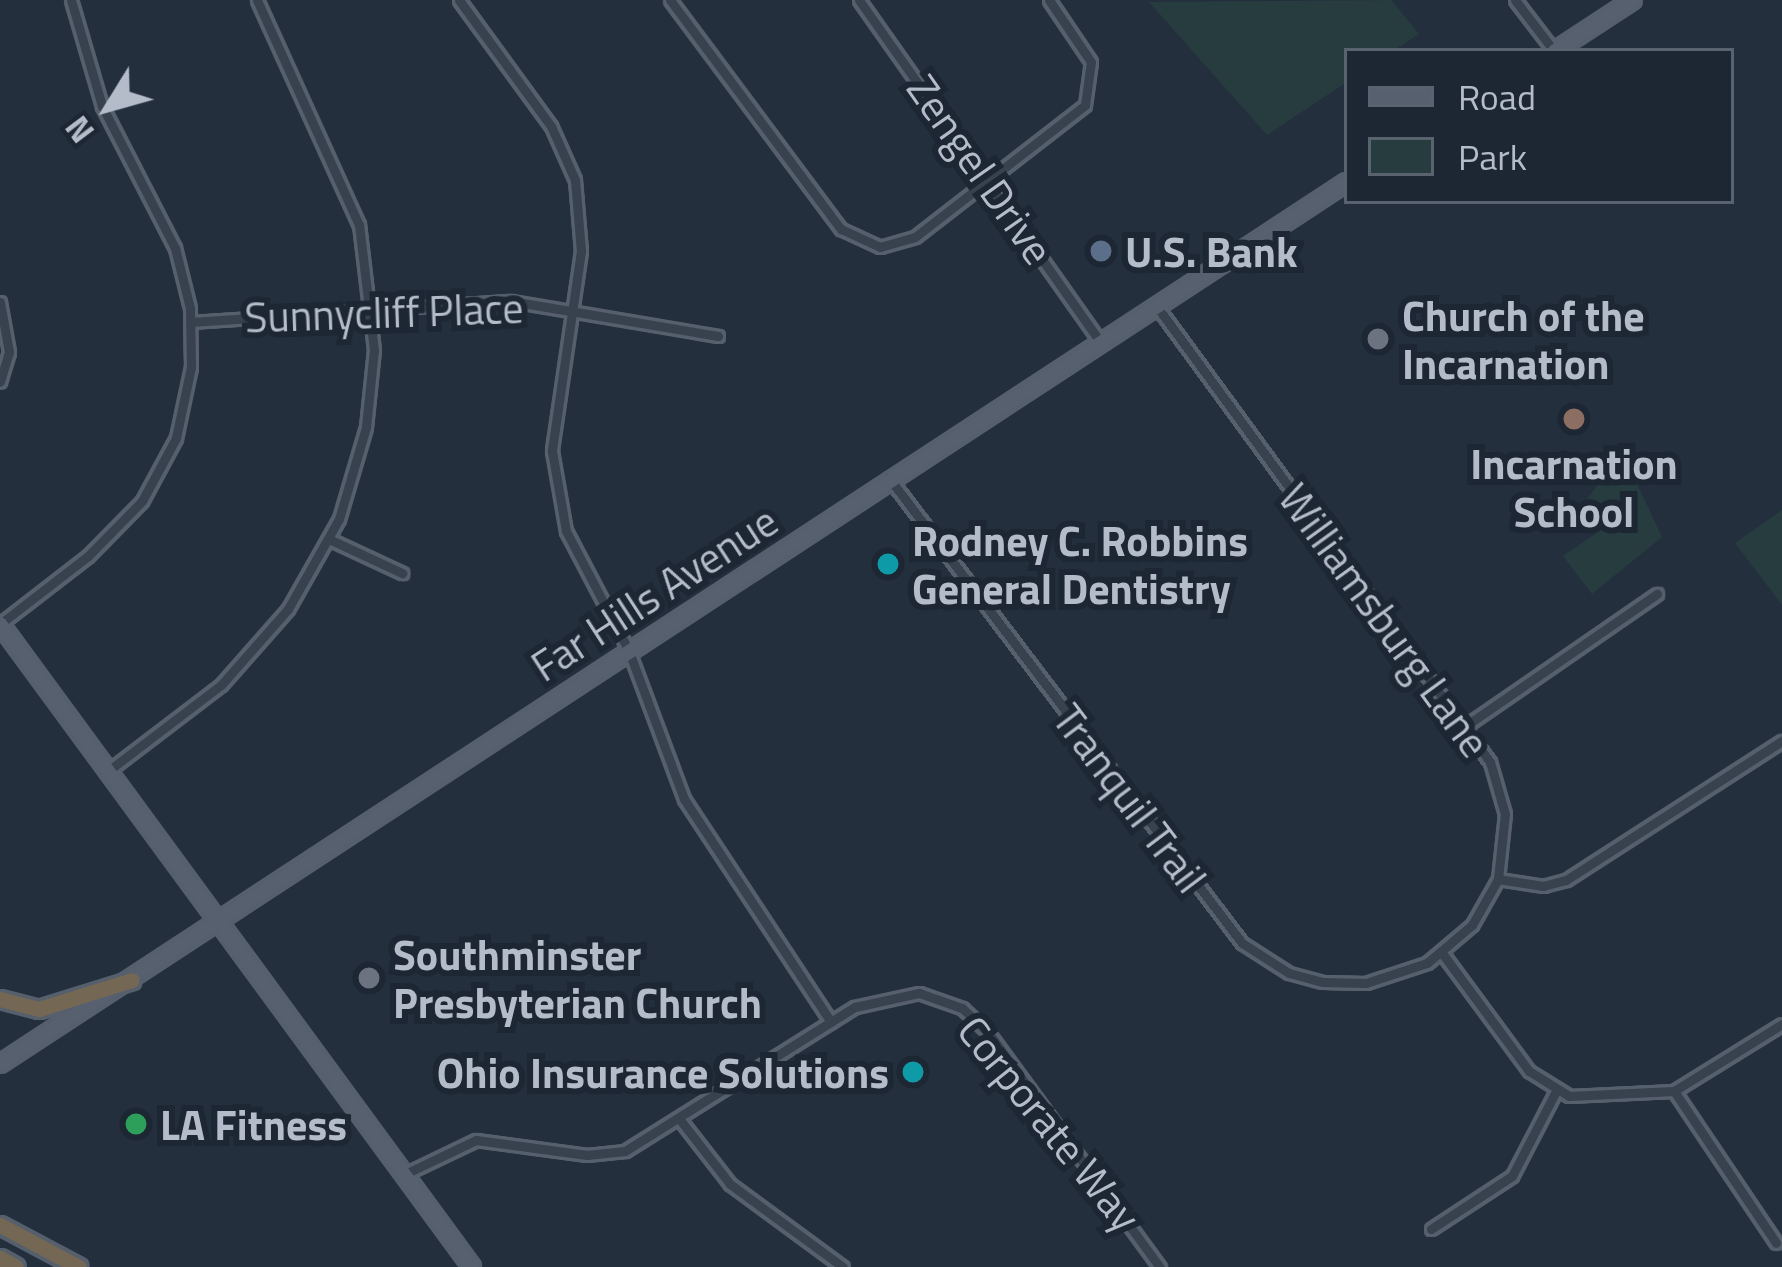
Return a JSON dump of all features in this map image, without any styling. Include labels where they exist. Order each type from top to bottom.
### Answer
[{"type":"highway","points":[[0,999],[39,1009],[132,980]]},
{"type":"highway","points":[[0,1225],[79,1267]]},
{"type":"highway","points":[[0,1258],[16,1267]]},
{"type":"main road","points":[[1559,48],[1633,0]]},
{"type":"main road","name":"Far Hills Avenue","points":[[0,1064],[1344,184]]},
{"type":"main road","points":[[0,624],[472,1267]]},
{"type":"street","points":[[0,624],[88,556],[142,501],[182,417],[191,322],[175,248],[102,106],[71,0]]},
{"type":"street","points":[[108,771],[246,660],[288,610],[329,539],[366,427],[373,307],[344,180],[257,0]]},
{"type":"street","points":[[458,0],[570,162],[582,229],[553,424],[556,496],[581,569],[628,649],[685,799],[831,1022]]},
{"type":"street","points":[[670,0],[859,242],[902,244],[1078,113],[1091,92],[1088,54],[1049,0]]},
{"type":"street","name":"Zengel Drive","points":[[859,0],[993,179],[1100,340]]},
{"type":"street","points":[[1515,0],[1552,48]]},
{"type":"street","name":"Sunnycliff Place","points":[[191,322],[469,301],[570,310],[718,336]]},
{"type":"street","points":[[0,302],[9,352],[0,382]]},
{"type":"street","name":"Williamsburg Lane","points":[[1155,304],[1467,725],[1502,798],[1498,879],[1472,925],[1442,953]]},
{"type":"street","name":"Tranquil Trail","points":[[889,478],[1241,944],[1289,973],[1342,984],[1389,979],[1442,953]]},
{"type":"street","points":[[329,539],[402,573]]},
{"type":"street","points":[[1467,725],[1657,594]]},
{"type":"street","points":[[1498,879],[1544,886],[1566,880],[1782,741]]},
{"type":"street","points":[[1442,953],[1529,1071],[1556,1091],[1582,1098],[1674,1091],[1782,1024]]},
{"type":"street","name":"Corporate Way","points":[[406,1174],[476,1140],[606,1154],[681,1120],[831,1022],[903,992],[962,1008],[1160,1267]]},
{"type":"street","points":[[1431,1229],[1511,1176],[1556,1091]]},
{"type":"street","points":[[1674,1091],[1776,1243]]},
{"type":"street","points":[[681,1120],[730,1184],[843,1267]]},
{"type":"green space","points":[[1391,0],[1419,34],[1398,48],[1344,48],[1344,84],[1267,135],[1149,2]]},
{"type":"green space","points":[[1611,468],[1630,469],[1662,537],[1592,594],[1563,556],[1607,526],[1584,503]]},
{"type":"green space","points":[[1782,510],[1782,605],[1735,543]]},
{"type":"place","name":"U.S. Bank","points":[[1101,251]]},
{"type":"place","name":"Church of the Incarnation","points":[[1378,339]]},
{"type":"place","name":"Incarnation School","points":[[1574,419]]},
{"type":"place","name":"Rodney C. Robbins General Dentistry","points":[[888,564]]},
{"type":"place","name":"Southminster Presbyterian Church","points":[[369,978]]},
{"type":"place","name":"Ohio Insurance Solutions","points":[[913,1072]]},
{"type":"place","name":"LA Fitness","points":[[136,1124]]}]
